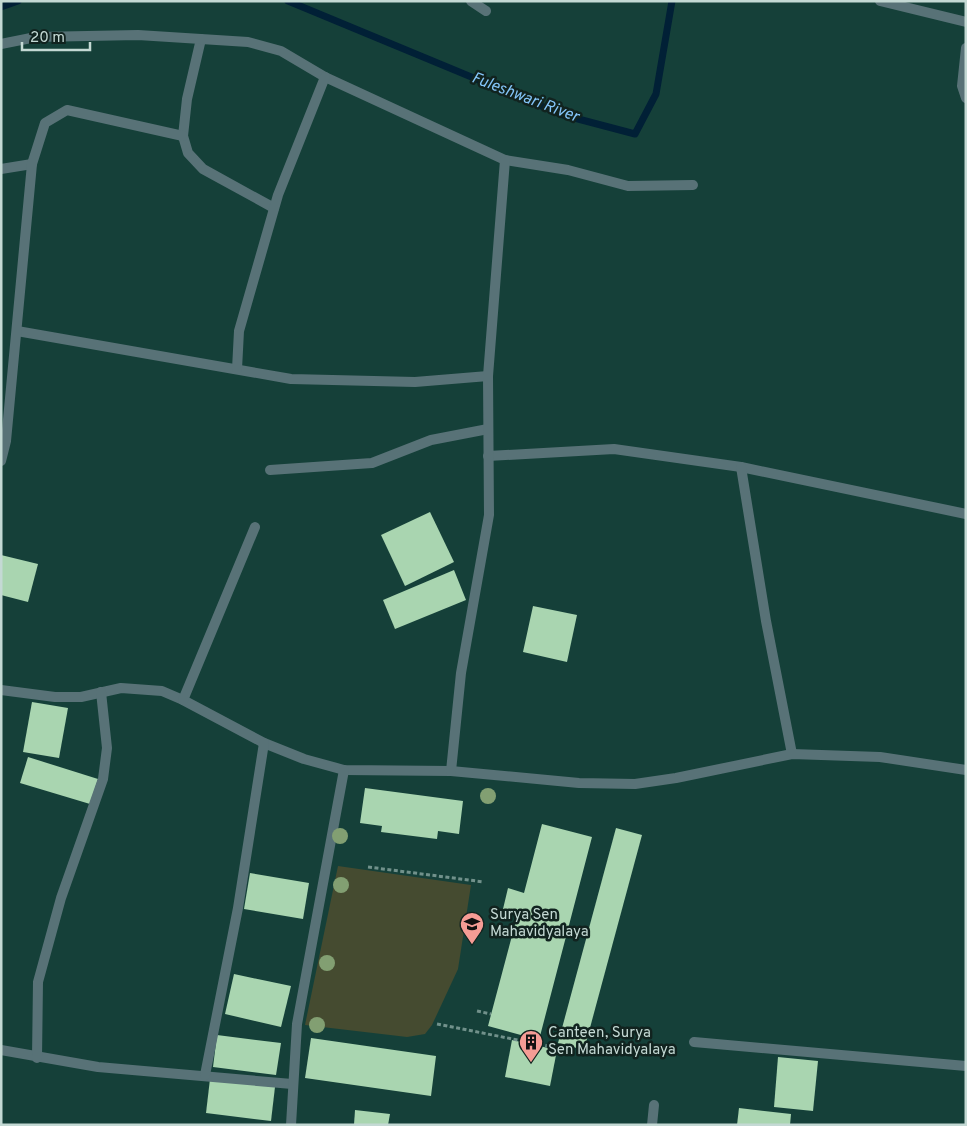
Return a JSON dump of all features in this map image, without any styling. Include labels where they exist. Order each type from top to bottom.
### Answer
[{"type":"street","points":[[471,1],[486,11]]},
{"type":"street","points":[[880,1],[966,22]]},
{"type":"street","points":[[1,44],[45,37],[138,35],[248,42],[281,51],[325,76],[505,160],[568,170],[628,186],[693,185]]},
{"type":"street","points":[[201,39],[188,99],[183,136],[188,153],[203,169],[274,208]]},
{"type":"street","points":[[966,48],[962,86],[966,98]]},
{"type":"street","points":[[237,369],[239,331],[274,208],[325,76]]},
{"type":"street","points":[[1,461],[6,441],[32,164],[45,123],[68,110],[183,136]]},
{"type":"street","points":[[451,771],[461,673],[489,515],[488,376],[505,160]]},
{"type":"street","points":[[1,169],[32,164]]},
{"type":"street","points":[[17,331],[291,379],[415,382],[488,376]]},
{"type":"street","points":[[270,470],[372,462],[431,440],[488,429]]},
{"type":"street","points":[[488,456],[614,449],[741,467],[966,514]]},
{"type":"street","points":[[741,467],[766,621],[792,754]]},
{"type":"street","points":[[183,700],[256,526]]},
{"type":"street","points":[[1,690],[55,697],[81,696],[140,688],[162,692],[183,700],[264,743],[304,759],[344,770],[451,771],[579,783],[635,784],[676,778],[792,754],[880,757],[966,770]]},
{"type":"street","points":[[37,1058],[38,982],[61,898],[103,779],[107,748],[101,692]]},
{"type":"street","points":[[205,1075],[238,908],[264,743]]},
{"type":"street","points":[[291,1125],[297,1024],[344,770]]},
{"type":"street","points":[[694,1042],[966,1066]]},
{"type":"street","points":[[1,1050],[37,1058],[98,1067],[292,1084]]},
{"type":"street","points":[[652,1125],[654,1105]]},
{"type":"path","points":[[368,867],[484,882]]},
{"type":"path","points":[[477,1011],[491,1014]]},
{"type":"path","points":[[437,1024],[548,1046]]},
{"type":"green space","points":[[338,866],[471,885],[458,969],[432,1025],[425,1034],[407,1037],[305,1025]]},
{"type":"building","points":[[430,512],[454,562],[405,586],[381,535]]},
{"type":"building","points":[[1,555],[38,564],[28,602],[1,595]]},
{"type":"building","points":[[454,570],[466,600],[395,629],[383,600]]},
{"type":"building","points":[[533,606],[577,615],[567,662],[523,652]]},
{"type":"building","points":[[32,702],[68,708],[59,758],[23,752]]},
{"type":"building","points":[[28,757],[98,779],[90,804],[20,783]]},
{"type":"building","points":[[365,788],[463,801],[459,834],[438,831],[437,839],[381,832],[382,826],[360,823]]},
{"type":"building","points":[[542,824],[592,837],[539,1040],[488,1026],[518,913],[503,909],[508,888],[524,893]]},
{"type":"building","points":[[616,828],[642,835],[584,1050],[558,1043]]},
{"type":"building","points":[[250,873],[309,883],[303,919],[244,909]]},
{"type":"building","points":[[234,974],[291,986],[281,1027],[225,1014]]},
{"type":"building","points":[[217,1035],[281,1043],[276,1075],[213,1067]]},
{"type":"building","points":[[311,1038],[436,1056],[431,1096],[305,1078]]},
{"type":"building","name":"Canteen, Surya Sen Mahavidyalaya","points":[[512,1040],[557,1050],[550,1086],[505,1077]]},
{"type":"building","points":[[778,1057],[818,1061],[813,1111],[774,1107]]},
{"type":"building","points":[[210,1079],[275,1087],[271,1121],[206,1113]]},
{"type":"building","points":[[739,1108],[791,1114],[790,1125],[737,1125]]},
{"type":"building","points":[[355,1110],[390,1114],[388,1125],[354,1125]]},
{"type":"waterway","name":"Fuleshwari River","points":[[1,7],[18,1]]},
{"type":"waterway","name":"Fuleshwari River","points":[[288,1],[563,115],[635,134],[656,94],[672,1]]},
{"type":"place","name":"Surya Sen Mahavidyalaya","points":[[472,945]]},
{"type":"place","name":"Canteen, Surya Sen Mahavidyalaya","points":[[531,1063]]}]
